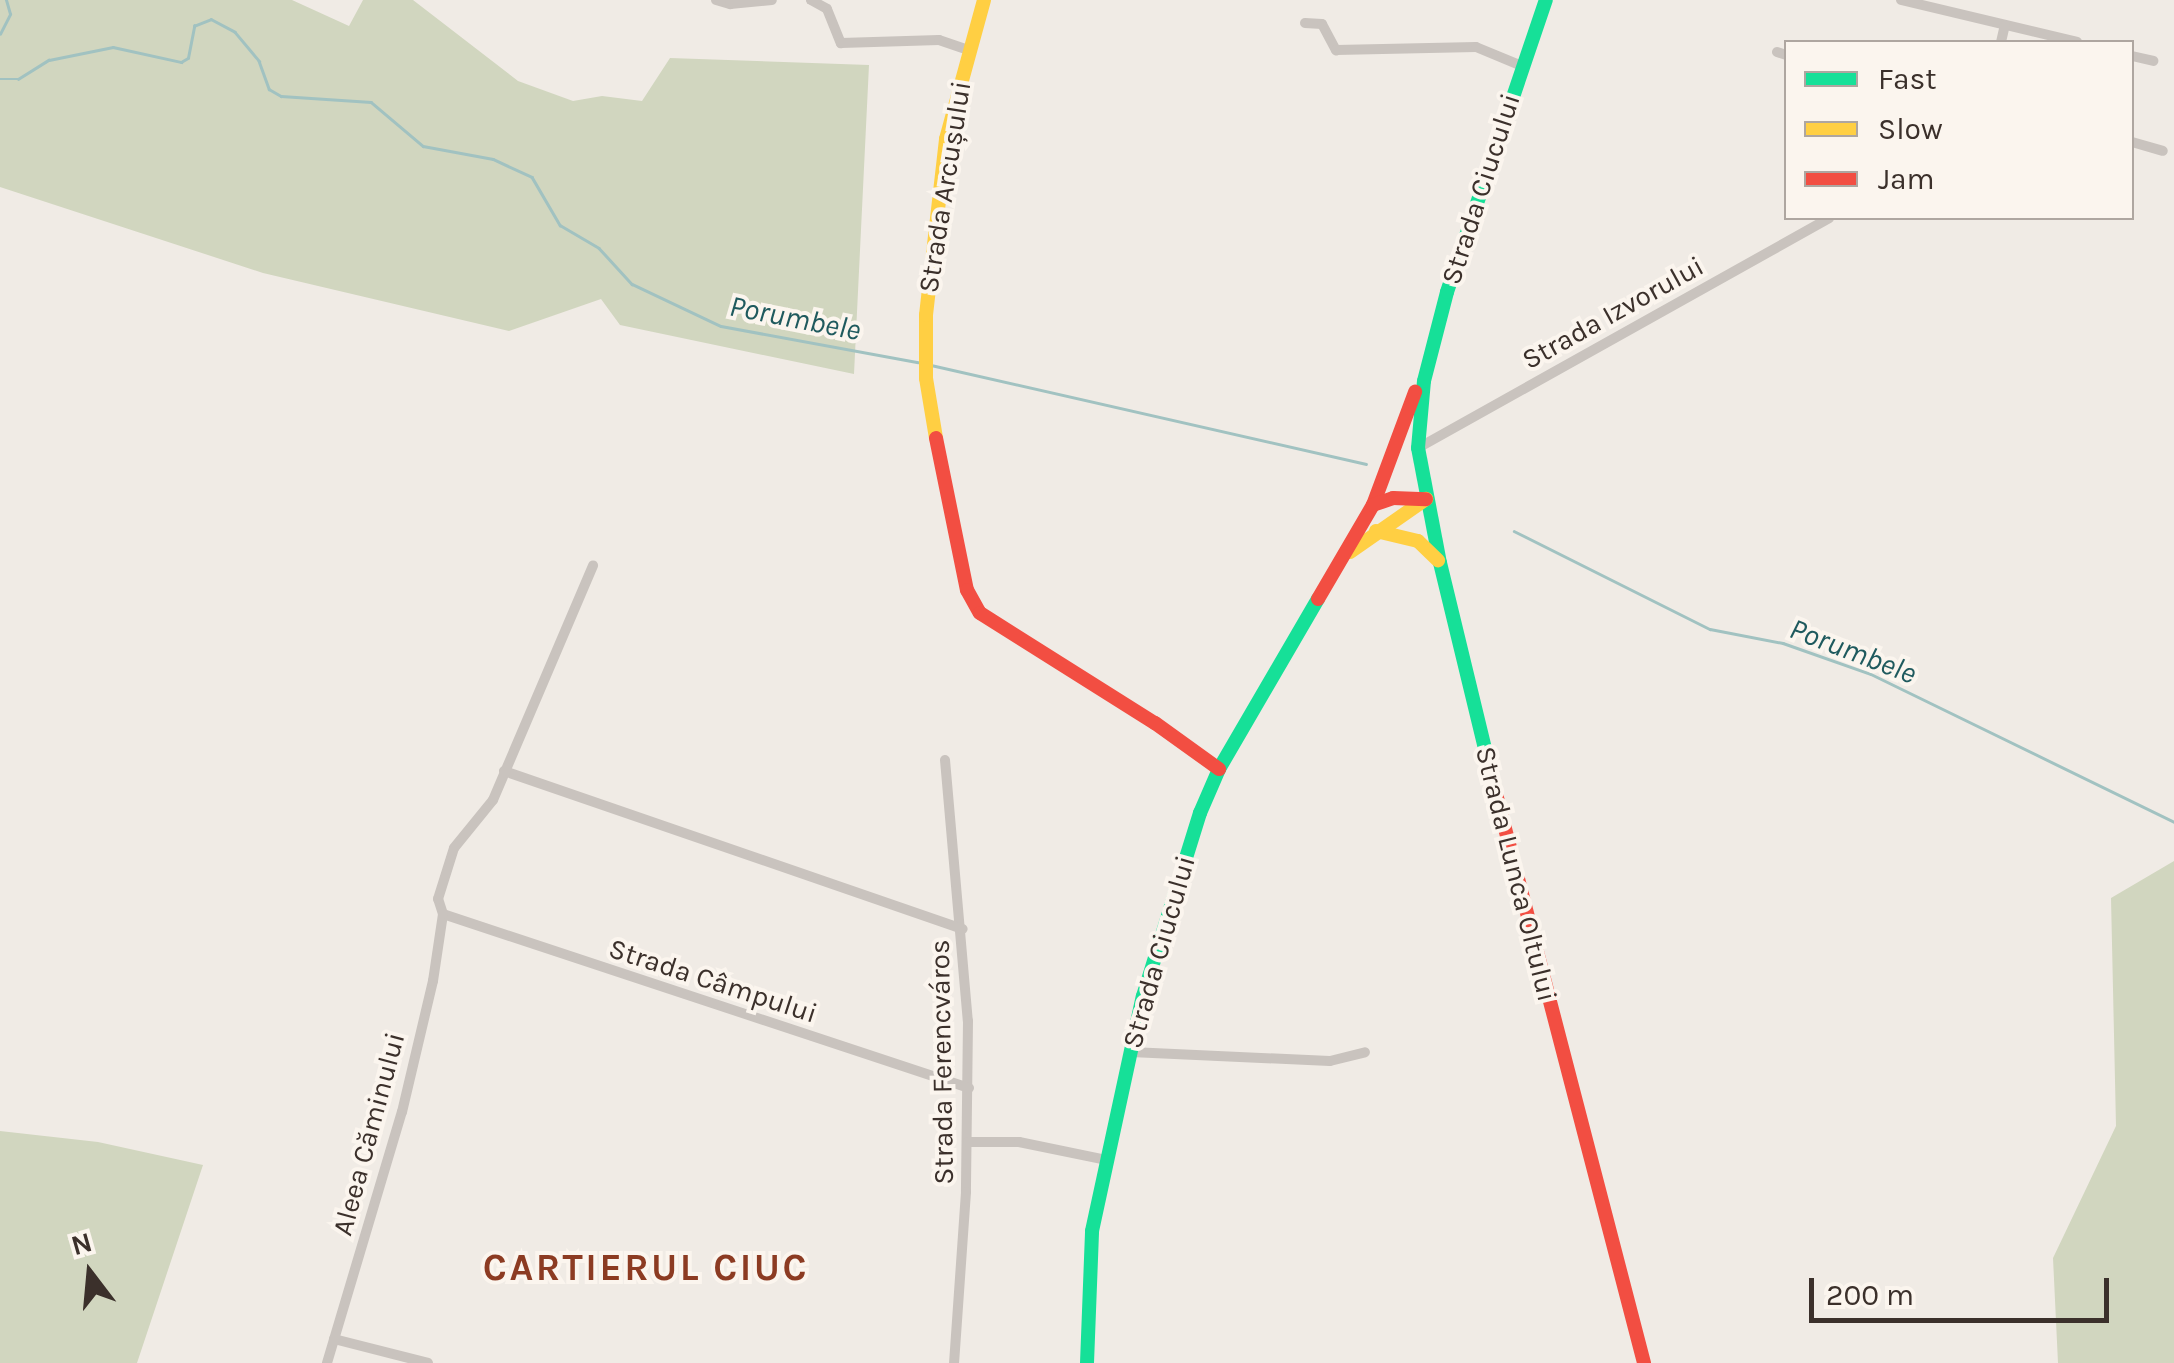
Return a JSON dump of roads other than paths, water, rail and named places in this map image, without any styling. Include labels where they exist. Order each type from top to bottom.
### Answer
[{"type":"main road","name":"Strada Arcușului","points":[[984,0],[946,138],[930,260],[925,357],[965,582],[974,606],[997,626],[1219,769]]},
{"type":"main road","name":"Strada Ciucului","points":[[1087,1363],[1087,1261],[1130,1052],[1183,860],[1219,769],[1373,505],[1414,394],[1424,380],[1466,228],[1546,0]]},
{"type":"main road","name":"Strada Lunca Oltului","points":[[1424,380],[1418,448],[1440,563],[1540,969],[1644,1363]]},
{"type":"main road","points":[[1373,505],[1394,498],[1426,499]]},
{"type":"main road","points":[[1332,572],[1376,531],[1426,499]]},
{"type":"main road","points":[[1376,531],[1418,541],[1440,563]]},
{"type":"street","points":[[716,0],[730,4],[772,0]]},
{"type":"street","points":[[811,0],[827,9],[842,42],[939,40],[968,50]]},
{"type":"street","points":[[1901,0],[2069,40]]},
{"type":"street","points":[[1305,22],[1322,24],[1336,50],[1476,47],[1522,66]]},
{"type":"street","points":[[2002,40],[2006,25]]},
{"type":"street","points":[[2134,56],[2153,61]]},
{"type":"street","points":[[2134,143],[2163,151]]},
{"type":"street","name":"Strada Izvorului","points":[[1418,448],[1825,220]]},
{"type":"street","name":"Aleea Căminului","points":[[327,1363],[402,1112],[443,914],[438,899],[454,848],[493,800],[593,565]]},
{"type":"street","name":"Strada Ferencváros","points":[[945,760],[963,929],[969,1088],[954,1363]]},
{"type":"street","points":[[504,770],[963,929]]},
{"type":"street","name":"Strada Câmpului","points":[[443,914],[969,1088]]},
{"type":"street","points":[[1130,1052],[1330,1061],[1364,1052]]},
{"type":"street","points":[[968,1142],[1019,1142],[1107,1160]]},
{"type":"street","points":[[334,1339],[428,1363]]},
{"type":"waterway","name":"Porumbele","points":[[0,34],[10,14],[6,0]]},
{"type":"waterway","name":"Porumbele","points":[[0,79],[18,79],[49,60],[113,47],[181,62],[188,58],[194,26],[211,19],[235,32],[259,61],[269,89],[281,96],[371,102],[423,146],[493,159],[532,177],[560,225],[599,248],[632,284],[721,326],[918,362]]},
{"type":"waterway","name":"Porumbele","points":[[931,365],[1366,464]]},
{"type":"waterway","name":"Porumbele","points":[[1514,531],[1710,629],[1783,643],[1871,674],[2174,822]]},
{"type":"district","name":"CARTIERUL CIUC","points":[[646,1268]]}]
